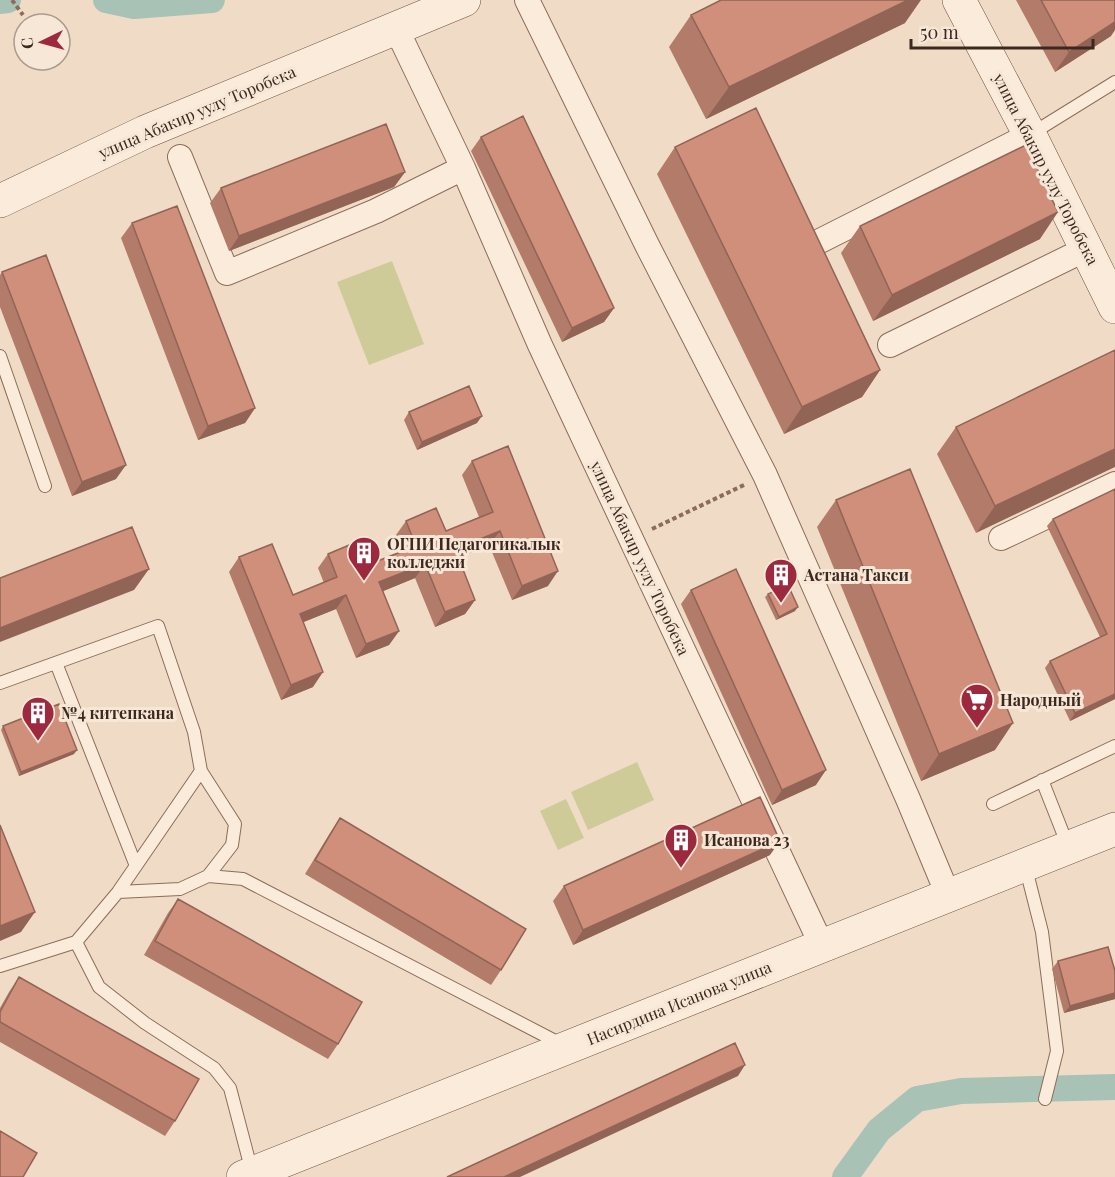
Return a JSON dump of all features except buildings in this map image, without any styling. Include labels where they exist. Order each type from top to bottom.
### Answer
[{"type":"main road","name":"улица Абакир уулу Торобека","points":[[0,201],[145,132],[464,0]]},
{"type":"main road","name":"улица Абакир уулу Торобека","points":[[959,0],[1030,135],[1115,307]]},
{"type":"main road","name":"Насирдина Исанова улица","points":[[247,1175],[1115,829]]},
{"type":"street","points":[[527,0],[647,245],[765,475],[904,788],[948,895]]},
{"type":"street","name":"улица Абакир уулу Торобека","points":[[396,28],[463,168],[540,345],[822,946]]},
{"type":"street","points":[[812,245],[1030,135]]},
{"type":"street","points":[[180,157],[227,273],[376,211],[463,168]]},
{"type":"street","points":[[890,345],[1086,249]]},
{"type":"street","points":[[1001,538],[1115,484]]},
{"type":"lane","points":[[1030,135],[1115,82]]},
{"type":"lane","points":[[0,356],[45,486]]},
{"type":"lane","points":[[0,683],[158,626],[194,732],[201,771],[235,824],[232,845],[208,876],[180,889],[118,892]]},
{"type":"lane","points":[[56,663],[136,866]]},
{"type":"lane","points":[[993,804],[1115,746]]},
{"type":"lane","points":[[0,966],[75,942],[118,892],[201,771]]},
{"type":"lane","points":[[1042,780],[1069,847]]},
{"type":"lane","points":[[1024,865],[1042,932],[1058,1051],[1045,1100]]},
{"type":"lane","points":[[208,876],[243,879],[567,1047]]},
{"type":"lane","points":[[75,942],[99,987],[145,1023],[214,1068],[230,1088],[247,1175]]},
{"type":"path","points":[[649,530],[765,475]]},
{"type":"shaded area","points":[[392,261],[424,344],[369,365],[337,282]]},
{"type":"shaded area","points":[[637,762],[654,800],[588,830],[571,792]]},
{"type":"shaded area","points":[[566,799],[584,838],[558,850],[540,811]]},
{"type":"waterway","points":[[0,1],[8,0]]},
{"type":"waterway","points":[[106,0],[134,6],[212,0]]},
{"type":"waterway","points":[[845,1177],[879,1130],[917,1099],[961,1091],[1115,1087]]},
{"type":"place","name":"ОГПИ Педагогикалык колледжи","points":[[364,582]]},
{"type":"place","name":"Астана Такси","points":[[781,604]]},
{"type":"place","name":"Народный","points":[[977,729]]},
{"type":"place","name":"№4 китепкана","points":[[38,742]]},
{"type":"place","name":"Исанова 23","points":[[681,869]]}]
